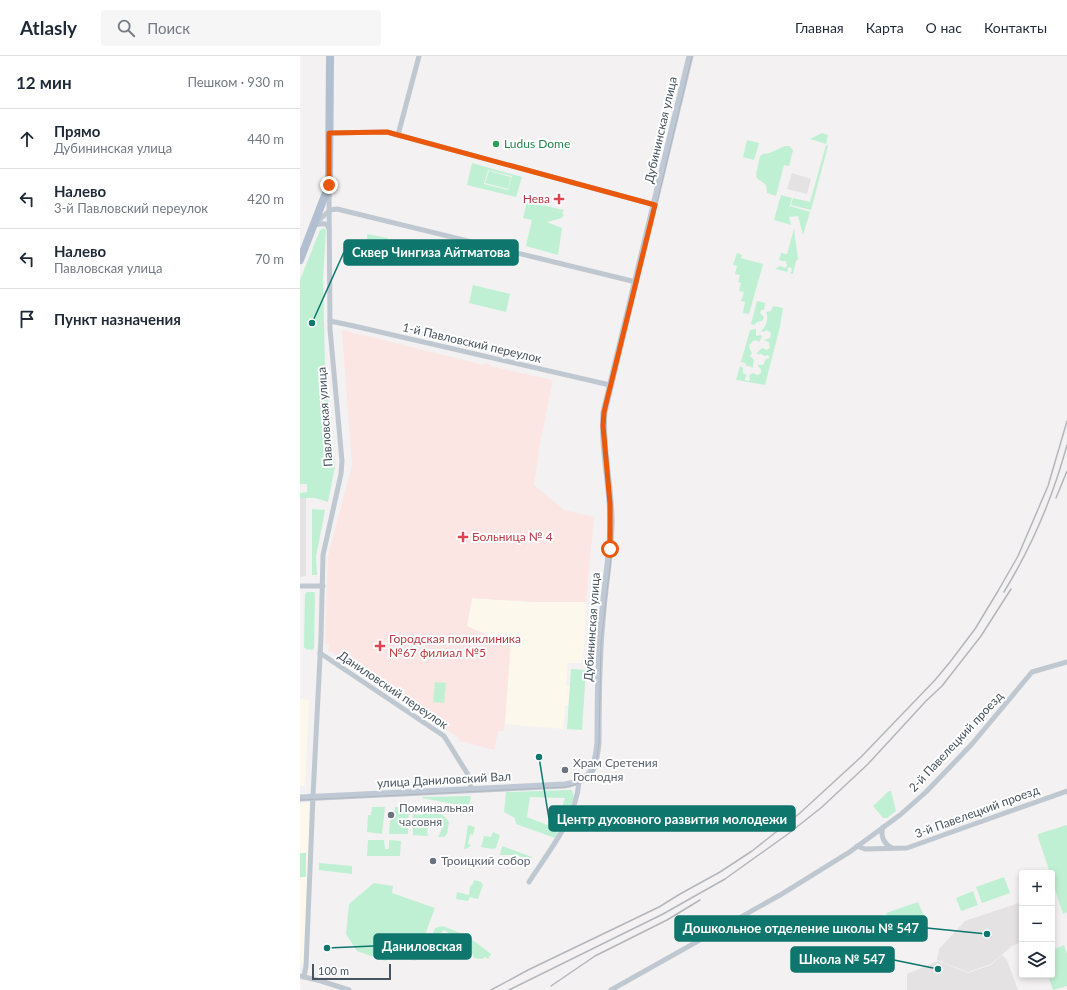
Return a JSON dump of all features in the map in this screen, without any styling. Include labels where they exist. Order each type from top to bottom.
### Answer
[{"type":"main road","name":"Павловская улица","points":[[329,185],[330,56]]},
{"type":"main road","name":"Дубининская улица","points":[[587,777],[592,770],[597,750],[600,643],[610,549],[610,504],[603,426],[604,412],[690,56]]},
{"type":"main road","points":[[300,260],[329,185]]},
{"type":"main road","name":"улица Даниловский Вал","points":[[300,798],[565,785],[579,782],[587,777]]},
{"type":"street","points":[[398,135],[419,56]]},
{"type":"street","points":[[329,133],[387,132],[655,205]]},
{"type":"street","name":"Павловская улица","points":[[302,977],[306,966],[324,551],[341,474],[342,461],[330,322],[329,185]]},
{"type":"street","points":[[314,225],[330,210],[336,209],[636,282]]},
{"type":"street","points":[[314,225],[325,224],[330,230]]},
{"type":"street","name":"1-й Павловский переулок","points":[[330,322],[354,326],[610,385]]},
{"type":"street","points":[[300,586],[323,586]]},
{"type":"street","name":"Даниловский переулок","points":[[320,653],[444,736],[467,773],[471,789]]},
{"type":"street","name":"2-й Павелецкий проезд","points":[[611,990],[780,895],[859,844],[903,813],[945,773],[994,719],[1032,672],[1067,662]]},
{"type":"street","points":[[529,882],[563,831],[578,794],[579,782]]},
{"type":"street","name":"3-й Павелецкий проезд","points":[[859,844],[865,849],[907,848],[1067,791]]},
{"type":"street","points":[[883,827],[882,834],[885,842],[893,849]]},
{"type":"street","points":[[302,977],[349,990]]},
{"type":"shaded area","points":[[792,173],[811,179],[807,194],[787,189]]},
{"type":"shaded area","name":"Больница № 4","points":[[342,330],[484,365],[485,363],[490,366],[553,380],[540,443],[534,485],[564,510],[594,517],[586,602],[534,602],[472,598],[467,626],[494,638],[511,641],[504,731],[498,731],[494,750],[460,741],[459,738],[332,652],[328,651],[329,644],[325,643],[328,556],[352,465]]},
{"type":"shaded area","points":[[300,498],[306,498],[306,576],[300,577]]},
{"type":"shaded area","points":[[472,598],[534,602],[586,602],[582,663],[568,663],[566,685],[570,686],[568,705],[565,706],[563,729],[505,724],[511,641],[494,638],[467,626]]},
{"type":"shaded area","points":[[300,699],[309,700],[305,786],[300,786]]},
{"type":"shaded area","points":[[309,802],[309,877],[304,962],[300,966],[300,803]]},
{"type":"shaded area","points":[[1019,903],[1019,943],[1012,946],[991,964],[968,972],[937,960],[939,949],[965,921]]},
{"type":"shaded area","points":[[1002,955],[1007,960],[1018,990],[907,990],[907,974],[938,961],[968,973],[991,965]]},
{"type":"green space","points":[[822,133],[828,135],[826,144],[810,139]]},
{"type":"green space","points":[[747,140],[759,143],[754,160],[743,157]]},
{"type":"green space","points":[[826,145],[828,146],[811,210],[791,205],[793,198],[810,202]]},
{"type":"green space","points":[[785,146],[789,146],[793,150],[789,166],[784,165],[776,196],[767,193],[766,185],[757,178],[756,174],[760,156]]},
{"type":"green space","points":[[472,163],[522,177],[516,197],[467,185]],"holes":[[[488,170],[512,176],[508,190],[484,184]]]},
{"type":"green space","points":[[489,171],[511,177],[508,189],[485,183]]},
{"type":"green space","points":[[781,195],[792,198],[786,219],[790,206],[810,212],[803,235],[798,216],[789,217],[791,225],[774,220]]},
{"type":"green space","points":[[527,202],[564,210],[562,218],[547,222],[562,228],[558,255],[526,246],[532,220],[523,218]]},
{"type":"green space","points":[[324,228],[326,230],[323,279],[325,366],[335,466],[328,502],[315,498],[300,498],[300,493],[307,492],[307,484],[300,484],[300,280],[320,230]]},
{"type":"green space","points":[[794,229],[798,259],[796,261],[793,274],[790,273],[792,271],[791,267],[787,268],[788,272],[775,269],[780,266],[785,268],[787,266],[786,261],[781,261],[779,259],[781,255],[780,253],[787,254]]},
{"type":"green space","points":[[367,234],[388,238],[384,259],[368,255]]},
{"type":"green space","points":[[737,253],[742,255],[741,258],[763,264],[749,314],[743,313],[745,302],[741,301],[744,292],[739,291],[741,283],[738,282],[740,275],[735,274],[737,266],[733,265]]},
{"type":"green space","points":[[473,285],[510,294],[506,312],[469,303]]},
{"type":"green space","points":[[757,301],[765,303],[764,310],[761,310],[760,313],[764,317],[762,321],[757,322],[754,325],[751,324]]},
{"type":"green space","points":[[773,306],[783,308],[780,327],[765,385],[736,380],[740,366],[743,368],[743,373],[747,375],[745,380],[749,381],[749,376],[752,373],[758,375],[761,373],[761,369],[757,365],[763,365],[766,359],[770,358],[768,355],[765,356],[756,354],[762,348],[767,350],[770,348],[769,342],[764,340],[770,338],[771,333],[767,330],[763,332],[761,331],[766,322],[766,312],[771,311]]},
{"type":"green space","points":[[756,329],[756,336],[761,335],[762,337],[759,342],[756,340],[749,345],[752,353],[750,356],[754,360],[753,368],[746,366],[745,363],[741,362],[750,330]]},
{"type":"green space","points":[[312,509],[325,510],[316,557],[317,575],[312,575]]},
{"type":"green space","points":[[307,592],[315,593],[314,648],[312,650],[304,647],[305,594]]},
{"type":"green space","points":[[571,669],[586,670],[582,730],[567,729]]},
{"type":"green space","points":[[435,682],[446,683],[444,703],[433,702]]},
{"type":"green space","points":[[572,790],[574,798],[555,838],[516,824],[515,818],[504,812],[506,792]],"holes":[[[530,797],[565,798],[555,828],[527,817]]]},
{"type":"green space","points":[[889,791],[891,791],[896,811],[887,818],[883,818],[873,806]]},
{"type":"green space","points":[[471,796],[469,807],[422,798],[423,797]]},
{"type":"green space","points":[[372,807],[385,807],[382,834],[367,832],[368,815],[371,815]]},
{"type":"green space","points":[[395,807],[405,807],[409,809],[408,834],[389,834],[390,820],[394,819]]},
{"type":"green space","points":[[423,811],[443,815],[449,822],[447,834],[444,837],[438,837],[441,826],[438,822],[429,823],[427,830],[428,836],[413,835],[413,814],[422,815]]},
{"type":"green space","points":[[468,825],[475,827],[473,835],[470,834],[468,844],[471,845],[464,849]]},
{"type":"green space","points":[[1067,825],[1067,912],[1063,914],[1055,889],[1055,870],[1049,870],[1038,834]]},
{"type":"green space","points":[[493,832],[500,835],[496,848],[492,849],[481,847],[484,836],[491,837]]},
{"type":"green space","points":[[368,840],[384,840],[385,849],[389,849],[389,840],[401,841],[400,856],[367,856]]},
{"type":"green space","points":[[502,846],[532,857],[531,861],[517,855],[500,855]]},
{"type":"green space","points":[[300,853],[306,853],[306,877],[300,877]]},
{"type":"green space","points":[[319,863],[352,866],[352,874],[319,870]]},
{"type":"green space","points":[[1004,877],[1010,893],[982,903],[976,887]]},
{"type":"green space","points":[[474,880],[481,882],[483,885],[478,899],[470,897],[468,901],[456,899],[457,892],[469,895],[470,885],[472,886]]},
{"type":"green space","points":[[374,883],[393,886],[392,893],[435,908],[415,961],[395,954],[385,961],[357,951],[346,934],[349,904]]},
{"type":"green space","points":[[973,891],[978,905],[961,911],[956,898]]},
{"type":"green space","points":[[918,902],[924,916],[892,928],[886,913]]},
{"type":"green space","points":[[442,926],[468,937],[491,954],[488,959],[485,957],[482,959],[474,958],[471,950],[454,946],[452,943],[453,938],[444,930],[438,936],[435,943],[430,941],[435,928]]},
{"type":"green space","points":[[1064,945],[1067,954],[1067,986],[1053,990],[1049,978],[1055,978],[1055,949]]},
{"type":"tram line","points":[[300,800],[565,787],[582,782],[591,773],[596,760],[599,743],[601,643],[611,557],[613,522],[605,426],[606,412],[692,56]]},
{"type":"railway","points":[[491,990],[528,970],[659,907],[720,872],[752,851],[800,813],[861,757],[935,680],[975,629],[1018,556],[1048,486],[1067,421]]},
{"type":"railway","points":[[1004,592],[1024,557],[1041,521],[1067,445]]},
{"type":"railway","points":[[1056,498],[1067,471]]},
{"type":"railway","points":[[509,990],[663,914],[725,879],[788,834],[822,807],[868,764],[926,701],[942,686],[981,636],[1011,589]]},
{"type":"railway","points":[[551,986],[595,956],[667,920],[700,900]]},
{"type":"place","name":"Ludus Dome","points":[[496,144]]},
{"type":"place","name":"Нева","points":[[559,199]]},
{"type":"place","name":"Сквер Чингиза Айтматова","points":[[312,323]]},
{"type":"place","name":"Больница № 4","points":[[463,537]]},
{"type":"place","name":"Городская поликлиника №67 филиал №5","points":[[380,646]]},
{"type":"place","name":"Центр духовного развития молодежи","points":[[539,757]]},
{"type":"place","name":"Храм Сретения Господня","points":[[565,770]]},
{"type":"place","name":"Поминальная часовня","points":[[391,815]]},
{"type":"place","name":"Троицкий собор","points":[[433,861]]},
{"type":"place","name":"Дошкольное отделение школы № 547","points":[[987,934]]},
{"type":"place","name":"Даниловская","points":[[327,948]]},
{"type":"place","name":"Школа № 547","points":[[938,969]]},
{"type":"route","points":[[329,185],[329,133],[387,132],[655,205],[611,378],[604,412],[603,426],[611,522],[610,549]]}]
